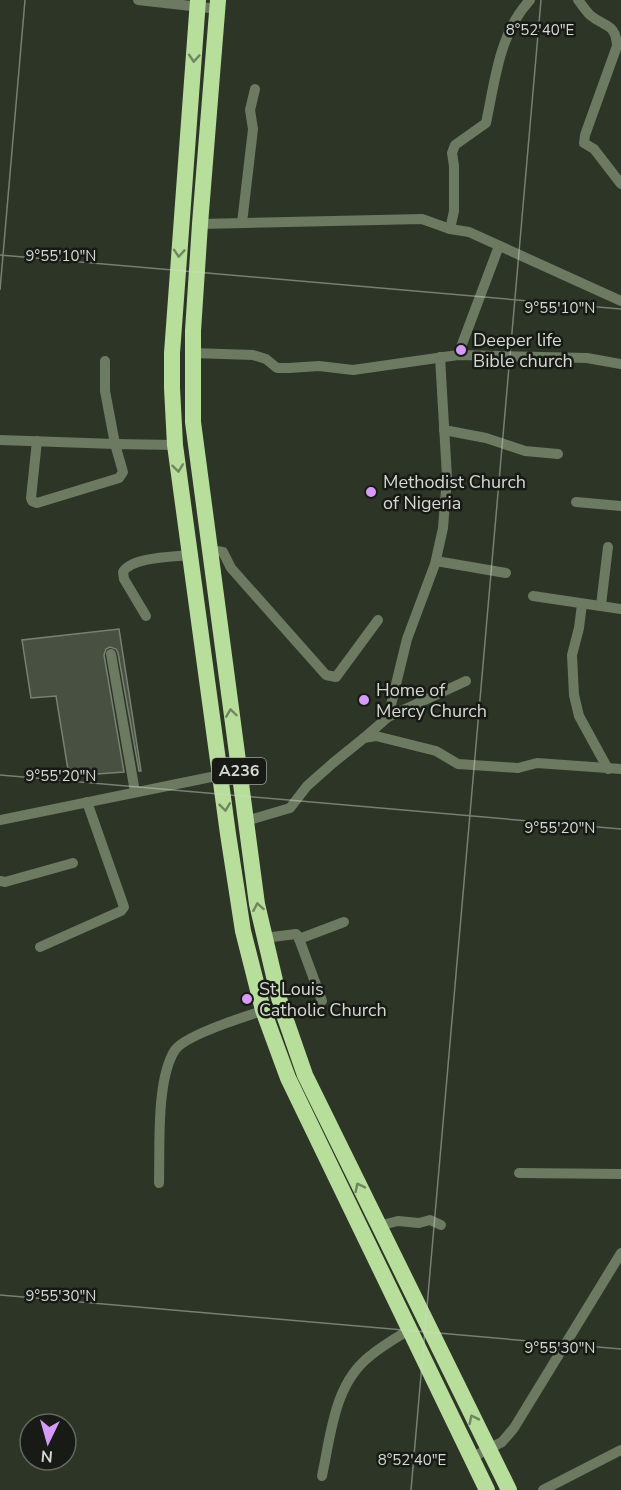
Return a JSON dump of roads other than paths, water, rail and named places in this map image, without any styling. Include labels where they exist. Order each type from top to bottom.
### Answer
[{"type":"highway","name":"A236","points":[[198,4],[174,322],[172,388],[175,445],[189,555],[243,931],[274,1045],[304,1114],[487,1490]]},
{"type":"highway","name":"A236","points":[[218,4],[192,353],[193,422],[257,904],[281,1006],[305,1075],[509,1490]]},
{"type":"highway","points":[[174,423],[193,422]]},
{"type":"highway","points":[[189,555],[209,551]]},
{"type":"street","points":[[138,0],[218,4]]},
{"type":"street","points":[[450,229],[454,211],[452,153],[455,144],[486,123],[500,59],[509,31],[530,0]]},
{"type":"street","points":[[578,0],[591,15],[613,29],[616,37],[617,46],[584,143],[594,149],[621,184]]},
{"type":"street","points":[[242,223],[252,129],[250,110],[255,89]]},
{"type":"street","points":[[200,224],[422,219],[450,229],[469,232],[621,301]]},
{"type":"street","points":[[458,355],[499,246]]},
{"type":"street","points":[[192,353],[253,355],[266,359],[277,368],[302,369],[319,366],[353,370],[458,355],[587,358],[621,364]]},
{"type":"street","points":[[388,717],[407,639],[436,561],[443,528],[447,477],[440,357]]},
{"type":"street","points":[[37,441],[32,501],[37,503],[121,476],[123,472],[105,391],[105,361]]},
{"type":"street","points":[[444,430],[486,438],[525,451],[558,454]]},
{"type":"street","points":[[0,440],[175,445]]},
{"type":"street","points":[[576,502],[621,506]]},
{"type":"street","points":[[601,605],[608,548]]},
{"type":"street","points":[[209,551],[223,552],[231,568],[330,677],[336,677],[378,620]]},
{"type":"street","points":[[146,616],[124,579],[123,572],[126,566],[135,562],[189,555]]},
{"type":"street","points":[[436,561],[506,573]]},
{"type":"street","points":[[533,596],[621,609]]},
{"type":"street","points":[[582,604],[572,655],[574,694],[579,716],[608,769]]},
{"type":"street","points":[[111,654],[135,792]]},
{"type":"street","points":[[246,821],[290,808],[307,786],[388,717],[466,681]]},
{"type":"street","points":[[364,738],[376,736],[436,751],[458,764],[518,768],[547,764],[621,769]]},
{"type":"street","points":[[0,820],[221,775]]},
{"type":"street","points":[[40,947],[121,911],[124,907],[87,802]]},
{"type":"street","points":[[0,881],[5,882],[73,863]]},
{"type":"street","points":[[299,939],[344,922]]},
{"type":"street","points":[[264,939],[296,934],[322,1001]]},
{"type":"street","points":[[159,1183],[163,1084],[176,1049],[189,1038],[263,1010],[281,1006]]},
{"type":"street","points":[[519,1173],[621,1174]]},
{"type":"street","points":[[378,1226],[398,1221],[419,1223],[430,1221],[441,1225]]},
{"type":"street","points":[[471,1458],[502,1442],[514,1428],[621,1253]]},
{"type":"street","points":[[322,1476],[337,1402],[348,1383],[369,1356],[409,1330]]},
{"type":"street","points":[[543,1490],[621,1450]]},
{"type":"place","name":"Deeper life Bible church","points":[[461,350]]},
{"type":"place","name":"Methodist Church of Nigeria","points":[[371,492]]},
{"type":"place","name":"Home of Mercy Church","points":[[364,700]]},
{"type":"place","name":"St Louis Catholic Church","points":[[247,999]]}]
